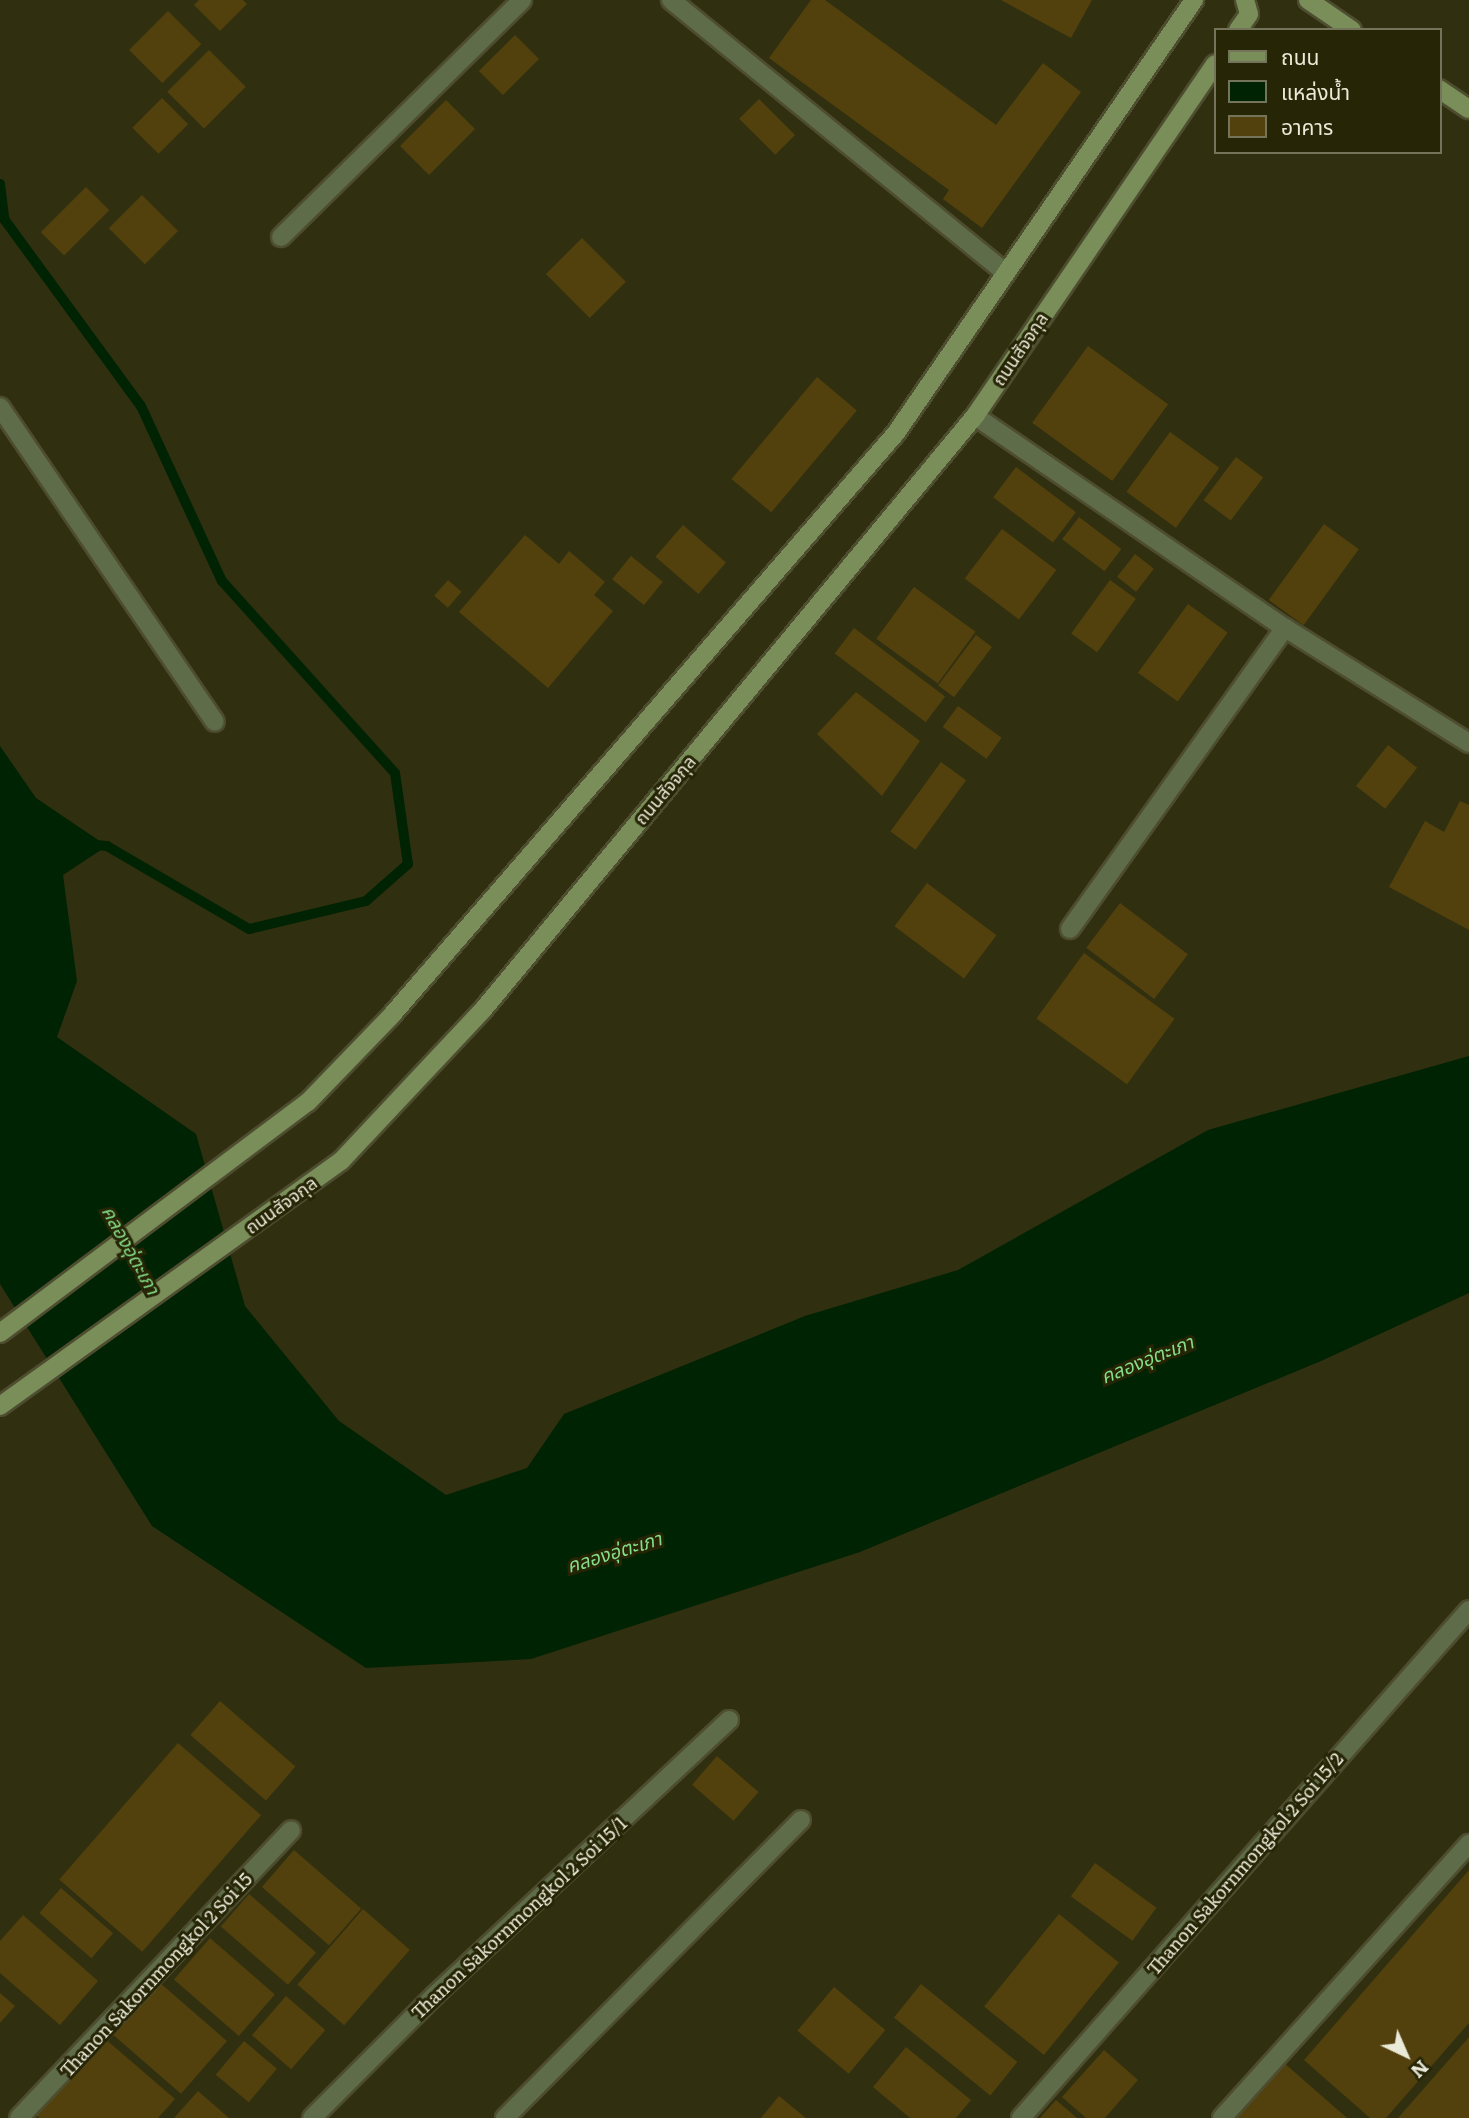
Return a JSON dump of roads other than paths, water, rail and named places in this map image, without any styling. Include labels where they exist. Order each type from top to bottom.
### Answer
[{"type":"street","points":[[281,236],[522,0]]},
{"type":"street","points":[[671,0],[1005,272]]},
{"type":"street","points":[[0,1333],[308,1102],[391,1016],[896,433],[1194,0]]},
{"type":"street","points":[[1239,28],[1249,14],[1245,0]]},
{"type":"street","points":[[1308,0],[1349,28]]},
{"type":"street","name":"ถนนสัจจกุล","points":[[0,1406],[341,1161],[482,1011],[975,416],[1214,65]]},
{"type":"street","points":[[1441,90],[1469,109]]},
{"type":"street","points":[[0,407],[215,722]]},
{"type":"street","points":[[975,416],[1285,628],[1469,743]]},
{"type":"street","points":[[1070,929],[1285,628]]},
{"type":"street","name":"Thanon Sakornmongkol 2 Soi 15/2","points":[[1021,2118],[1469,1611]]},
{"type":"street","name":"Thanon Sakornmongkol 2 Soi 15/1","points":[[312,2118],[434,1996],[729,1720]]},
{"type":"street","points":[[505,2118],[802,1821]]},
{"type":"street","name":"Thanon Sakornmongkol 2 Soi 15","points":[[19,2118],[291,1830]]},
{"type":"street","points":[[1222,2118],[1469,1844]]},
{"type":"water","name":"คลองอุ่ตะเภา","points":[[0,746],[36,798],[107,846],[63,875],[77,981],[57,1037],[196,1134],[245,1306],[339,1421],[446,1495],[527,1468],[564,1414],[805,1316],[958,1270],[1208,1130],[1469,1056],[1469,1293],[1321,1361],[860,1552],[531,1659],[366,1668],[152,1526],[0,1284]]},
{"type":"waterway","points":[[0,184],[4,219],[141,406],[222,581],[395,773],[408,864],[366,901],[249,929],[107,846],[95,845]]}]
